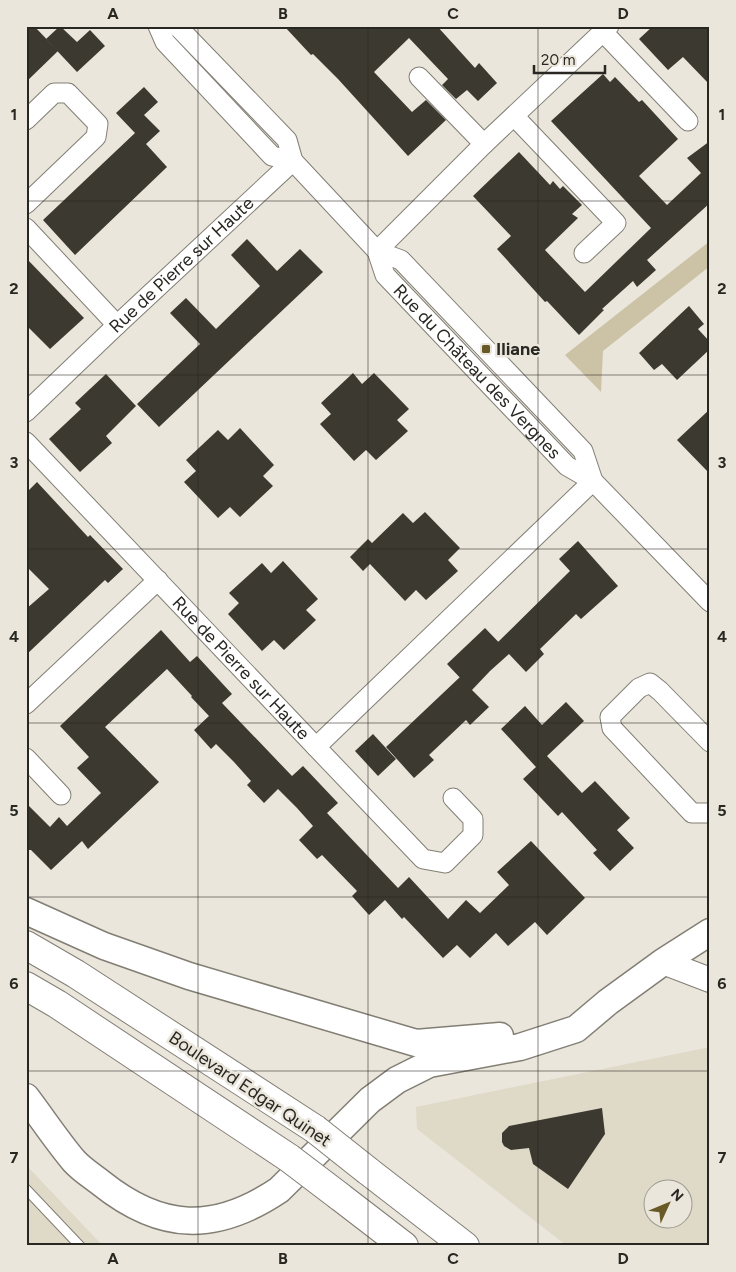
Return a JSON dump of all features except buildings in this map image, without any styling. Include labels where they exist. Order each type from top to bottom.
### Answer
[{"type":"main road","points":[[26,911],[104,946],[189,976],[416,1044],[511,1034],[608,1002]]},
{"type":"main road","points":[[26,1097],[75,1162],[115,1194],[137,1208],[162,1217],[186,1221],[214,1220],[241,1211],[279,1190],[370,1100],[397,1080],[429,1064],[520,1047],[576,1029],[608,1002],[663,962],[710,932]]},
{"type":"main road","name":"Boulevard Edgar Quinet","points":[[26,944],[76,974],[315,1129],[465,1246]]},
{"type":"main road","name":"Boulevard Edgar Quinet","points":[[26,986],[57,1004],[289,1158],[404,1246]]},
{"type":"street","name":"Rue du Château des Vergnes","points":[[158,26],[165,42],[272,156],[293,161]]},
{"type":"street","name":"Rue du Château des Vergnes","points":[[177,26],[287,140],[293,161],[377,251],[385,275],[566,466],[593,481],[710,602]]},
{"type":"street","points":[[377,251],[484,144],[606,29],[688,121]]},
{"type":"street","points":[[419,77],[484,144]]},
{"type":"street","points":[[26,120],[54,93],[68,93],[98,124],[96,138],[26,204]]},
{"type":"street","points":[[514,116],[616,223],[584,253]]},
{"type":"street","name":"Rue de Pierre sur Haute","points":[[26,412],[293,161]]},
{"type":"street","points":[[26,228],[117,325]]},
{"type":"street","name":"Rue de Pierre sur Haute","points":[[26,442],[316,747],[593,481]]},
{"type":"street","points":[[26,704],[158,580]]},
{"type":"street","points":[[710,742],[650,683],[639,688],[610,717],[612,728],[692,813],[710,813]]},
{"type":"street","points":[[316,747],[423,859],[445,863],[473,835],[473,819],[453,798]]},
{"type":"street","points":[[26,758],[61,795]]},
{"type":"street","points":[[663,962],[710,980]]},
{"type":"lane","points":[[26,1189],[80,1246]]},
{"type":"shaded area","points":[[710,241],[710,266],[603,351],[601,392],[565,355]]},
{"type":"shaded area","points":[[710,1047],[710,1246],[567,1246],[417,1129],[416,1107]]},
{"type":"shaded area","points":[[26,1165],[103,1246],[26,1246]]},
{"type":"place","name":"Iliane","points":[[486,349]]}]
